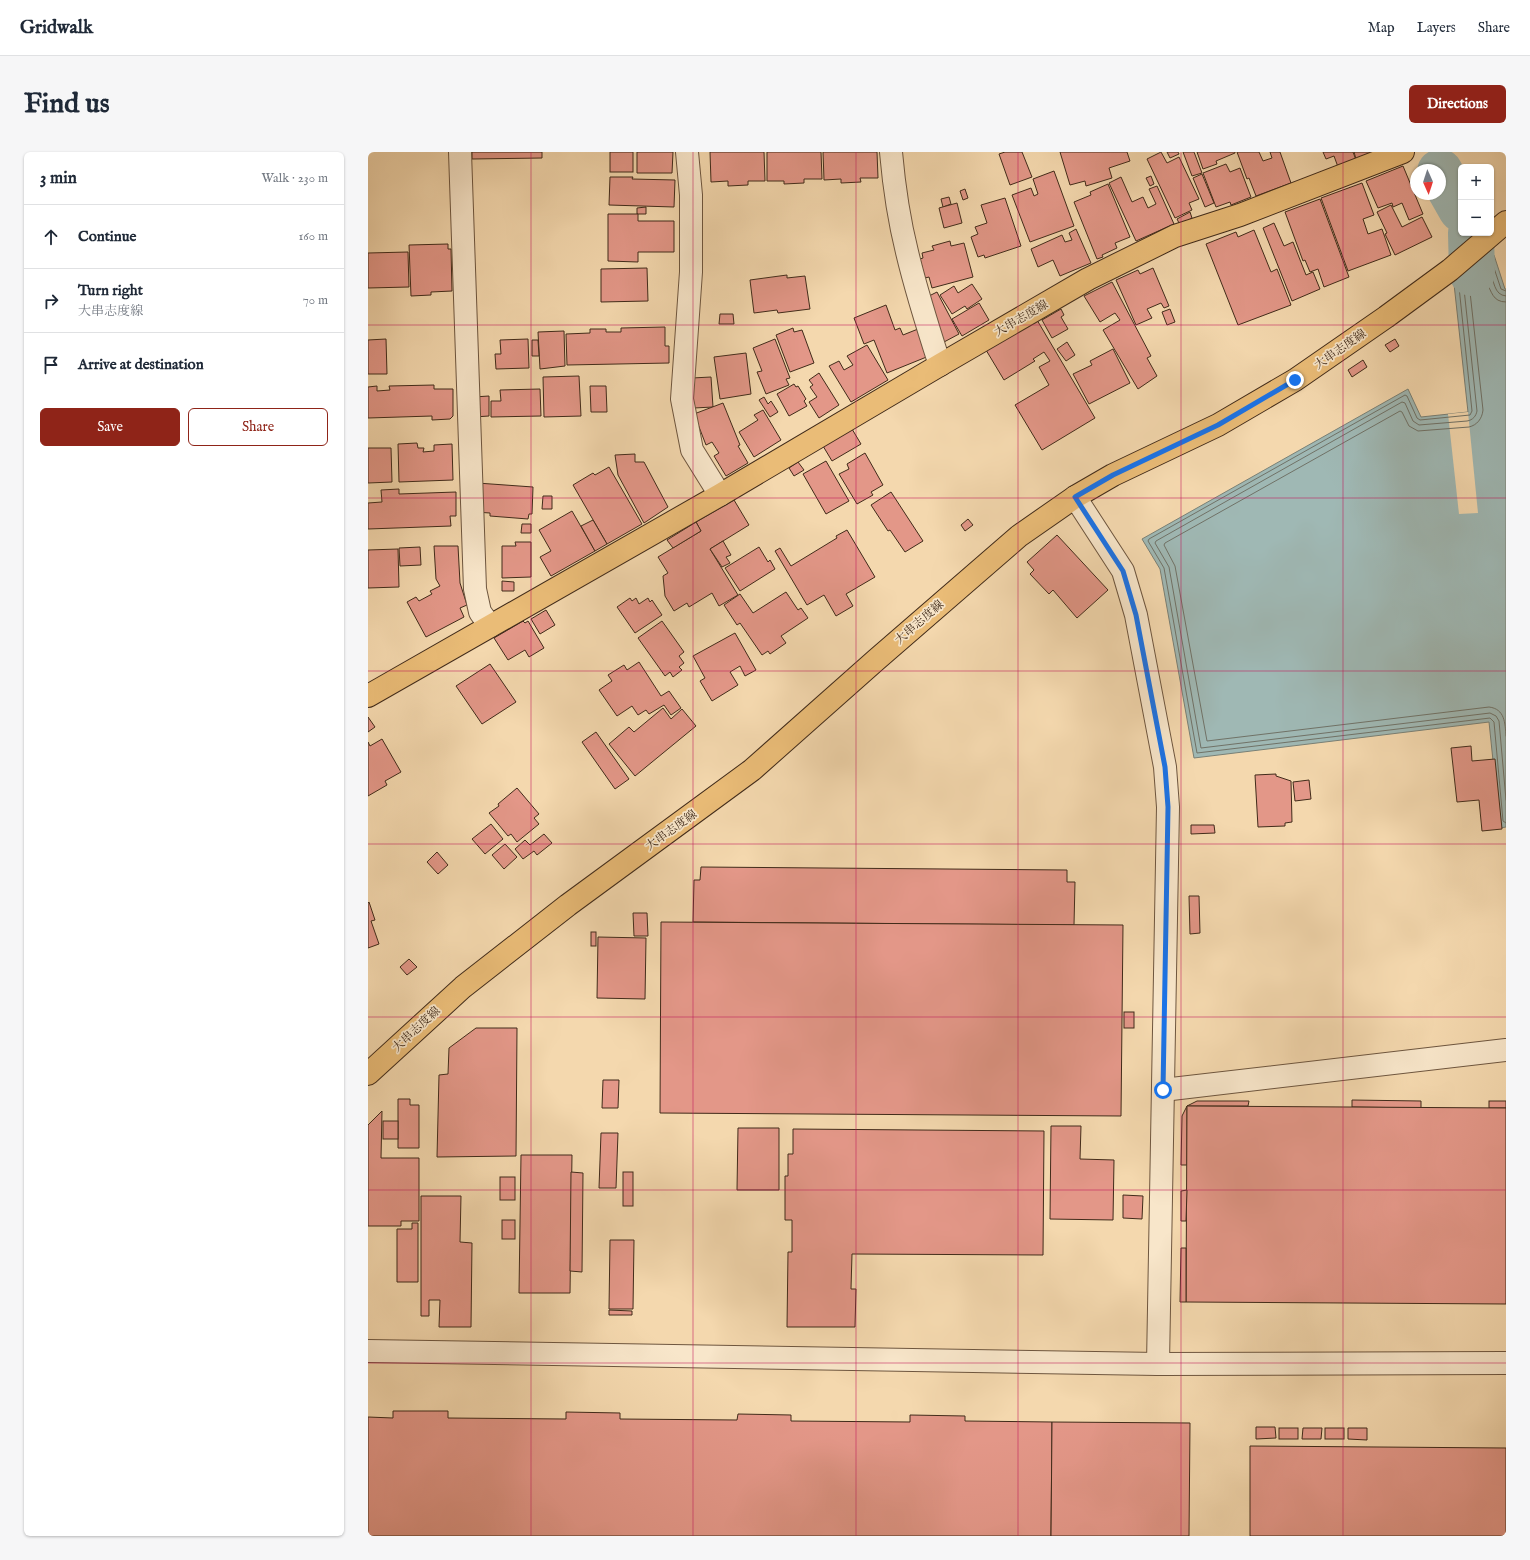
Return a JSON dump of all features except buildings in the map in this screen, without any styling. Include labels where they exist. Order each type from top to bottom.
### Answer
[{"type":"main road","name":"大串志度線","points":[[368,696],[720,495],[1088,279],[1175,236],[1240,215],[1403,152]]},
{"type":"main road","name":"大串志度線","points":[[368,1074],[463,987],[568,905],[752,770],[1019,536],[1075,497],[1113,475],[1218,425],[1295,380],[1386,318],[1450,270],[1499,228]]},
{"type":"street","points":[[460,152],[475,589],[480,612],[490,626]]},
{"type":"street","points":[[687,152],[690,195],[691,272],[682,399],[692,450],[720,495]]},
{"type":"street","points":[[891,152],[894,183],[906,252],[940,365]]},
{"type":"street","points":[[1075,497],[1123,571],[1136,615],[1165,767],[1168,807],[1158,1364]]},
{"type":"street","points":[[1163,1090],[1506,1050]]},
{"type":"street","points":[[368,1351],[1158,1364],[1506,1363]]},
{"type":"water","points":[[1494,255],[1506,289],[1506,827],[1500,828],[1489,722],[1194,758],[1160,569],[1142,539],[1408,389],[1421,417],[1468,412],[1454,284],[1472,273]]},
{"type":"pier","points":[[1468,412],[1478,513],[1459,514],[1448,414]]},
{"type":"waterway","points":[[1446,183],[1458,204]]},
{"type":"waterway","points":[[1471,236],[1472,273]]},
{"type":"route","points":[[1163,1090],[1168,807],[1165,767],[1136,615],[1123,571],[1075,497],[1113,475],[1218,425],[1295,380]]}]
